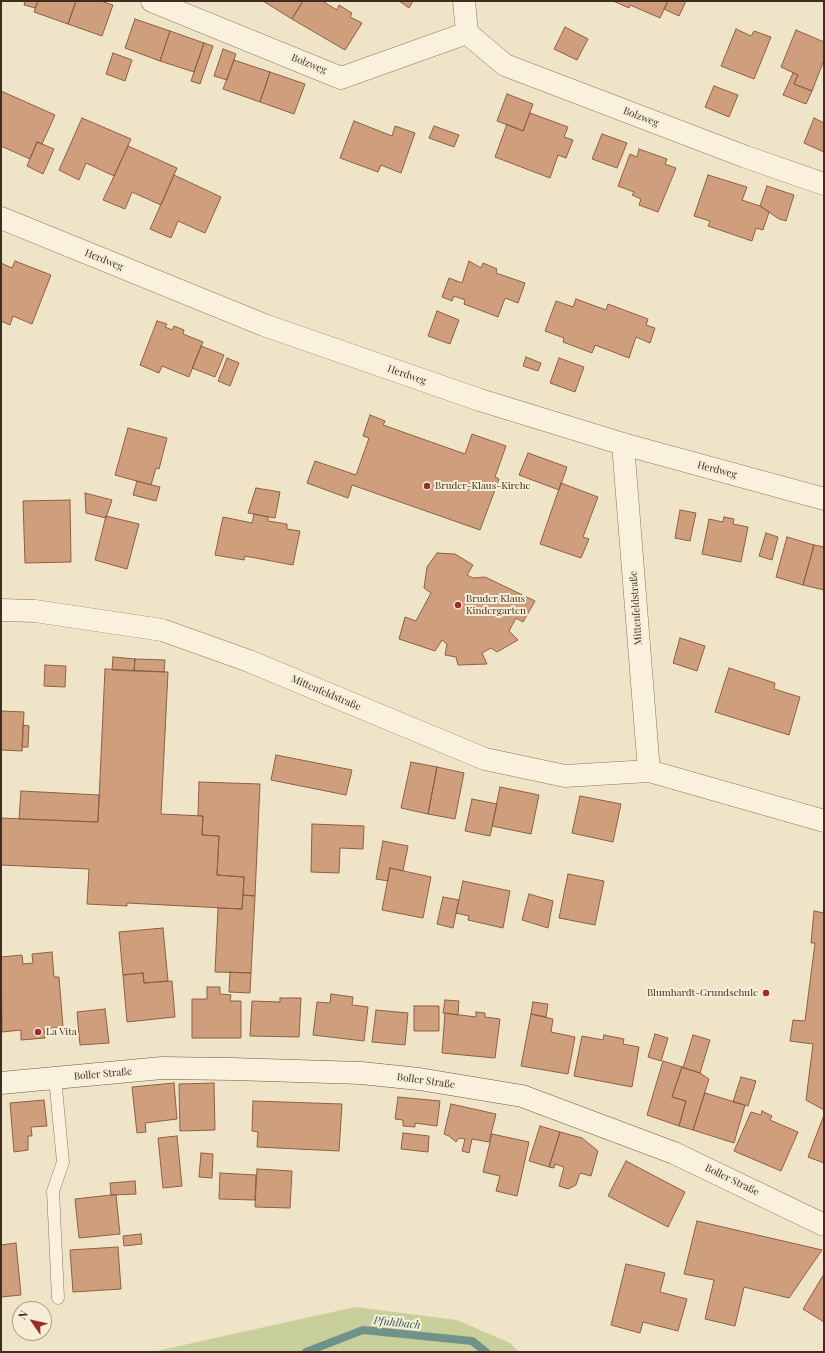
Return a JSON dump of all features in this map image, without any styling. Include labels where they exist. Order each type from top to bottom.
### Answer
[{"type":"street","name":"Bolzweg","points":[[152,1],[342,78],[467,33],[505,65],[746,157],[824,184]]},
{"type":"street","points":[[464,1],[467,33]]},
{"type":"street","name":"Herdweg","points":[[1,218],[264,325],[480,400],[623,444],[824,499]]},
{"type":"street","name":"Mittenfeldstraße","points":[[623,444],[649,771]]},
{"type":"street","name":"Mittenfeldstraße","points":[[1,610],[35,612],[162,630],[249,661],[485,759],[565,776],[649,771],[824,821]]},
{"type":"street","name":"Boller Straße","points":[[1,1083],[162,1068],[360,1073],[419,1079],[522,1096],[674,1153],[824,1225]]},
{"type":"lane","points":[[55,1078],[63,1162],[53,1191],[58,1298]]},
{"type":"green space","points":[[355,1307],[457,1320],[510,1343],[519,1352],[152,1352]]},
{"type":"building","points":[[25,1],[38,1],[35,8],[24,5]]},
{"type":"building","points":[[38,1],[76,1],[68,24],[34,12]]},
{"type":"building","points":[[76,1],[101,1],[113,5],[102,36],[68,24]]},
{"type":"building","points":[[263,1],[303,1],[292,19]]},
{"type":"building","points":[[303,1],[322,1],[337,10],[339,5],[352,13],[350,17],[362,23],[345,50],[292,19]]},
{"type":"building","points":[[399,1],[413,1],[409,8]]},
{"type":"building","points":[[613,1],[668,1],[660,18],[630,5],[629,8]]},
{"type":"building","points":[[668,1],[686,1],[679,16],[664,9]]},
{"type":"building","points":[[135,19],[170,31],[160,61],[125,48]]},
{"type":"building","points":[[565,27],[588,39],[577,60],[554,49]]},
{"type":"building","points":[[736,29],[751,36],[754,31],[771,37],[754,79],[721,66]]},
{"type":"building","points":[[796,30],[824,42],[824,60],[812,91],[794,84],[798,75],[781,67]]},
{"type":"building","points":[[170,31],[204,43],[194,72],[160,61]]},
{"type":"building","points":[[204,43],[213,46],[200,84],[191,81]]},
{"type":"building","points":[[223,49],[236,54],[227,80],[214,76]]},
{"type":"building","points":[[113,53],[132,60],[125,81],[106,74]]},
{"type":"building","points":[[234,60],[270,72],[260,102],[223,89]]},
{"type":"building","points":[[270,72],[305,84],[294,114],[260,102]]},
{"type":"building","points":[[793,73],[798,75],[794,84],[812,91],[806,104],[783,95]]},
{"type":"building","points":[[714,86],[738,95],[729,117],[705,107]]},
{"type":"building","points":[[1,91],[55,115],[42,144],[37,142],[30,159],[1,146]]},
{"type":"building","points":[[507,94],[533,104],[523,131],[497,121]]},
{"type":"building","points":[[530,113],[568,127],[564,137],[573,140],[566,158],[558,155],[550,178],[495,157],[507,124],[523,131]]},
{"type":"building","points":[[82,118],[131,139],[114,176],[86,163],[79,180],[59,170]]},
{"type":"building","points":[[814,118],[824,123],[824,152],[804,143]]},
{"type":"building","points":[[354,121],[392,136],[395,126],[415,133],[401,173],[381,165],[378,172],[340,158]]},
{"type":"building","points":[[434,126],[459,135],[454,147],[429,138]]},
{"type":"building","points":[[602,134],[627,143],[617,168],[592,159]]},
{"type":"building","points":[[37,142],[54,149],[43,174],[27,166]]},
{"type":"building","points":[[128,146],[177,168],[161,205],[132,192],[125,209],[103,200]]},
{"type":"building","points":[[639,149],[667,159],[665,164],[676,168],[658,212],[639,205],[641,199],[632,195],[634,192],[618,186],[630,154],[637,157]]},
{"type":"building","points":[[174,175],[221,197],[205,233],[178,221],[171,238],[150,229]]},
{"type":"building","points":[[708,175],[747,187],[742,200],[760,206],[769,212],[763,230],[756,228],[752,241],[708,226],[710,221],[694,216]]},
{"type":"building","points":[[767,186],[794,195],[786,221],[779,219],[760,206]]},
{"type":"building","points":[[15,261],[51,275],[32,324],[13,316],[10,325],[1,321],[1,263],[12,268]]},
{"type":"building","points":[[469,261],[481,268],[483,263],[497,269],[496,273],[525,283],[518,303],[505,298],[498,317],[464,304],[465,300],[454,296],[452,301],[442,297],[449,278],[462,283]]},
{"type":"building","points":[[576,299],[606,310],[608,304],[648,319],[646,325],[655,328],[650,343],[636,337],[629,358],[595,345],[592,353],[563,342],[564,338],[545,331],[556,301],[573,307]]},
{"type":"building","points":[[437,311],[459,320],[450,344],[428,336]]},
{"type":"building","points":[[157,321],[167,324],[165,327],[172,330],[174,326],[184,330],[183,334],[203,342],[189,377],[162,366],[159,373],[140,365]]},
{"type":"building","points":[[201,346],[224,355],[215,377],[192,368]]},
{"type":"building","points":[[526,357],[541,363],[538,371],[523,366]]},
{"type":"building","points":[[227,358],[239,363],[230,386],[218,381]]},
{"type":"building","points":[[559,358],[584,367],[575,392],[550,383]]},
{"type":"building","points":[[370,415],[385,421],[383,425],[465,454],[472,434],[506,446],[495,477],[499,479],[480,530],[352,485],[348,498],[307,483],[315,461],[356,475],[369,438],[363,436]]},
{"type":"building","points":[[128,428],[167,438],[159,469],[156,468],[151,485],[115,475]]},
{"type":"building","points":[[528,453],[567,467],[559,490],[519,475]]},
{"type":"building","points":[[137,481],[160,487],[156,501],[133,495]]},
{"type":"building","points":[[561,483],[598,497],[583,537],[589,539],[581,558],[540,544]]},
{"type":"building","points":[[256,488],[280,492],[275,518],[248,513]]},
{"type":"building","points":[[85,493],[112,500],[106,518],[86,513]]},
{"type":"building","points":[[70,500],[71,562],[25,563],[23,501]]},
{"type":"building","points":[[680,510],[696,513],[690,541],[675,538]]},
{"type":"building","points":[[254,514],[268,517],[268,521],[287,524],[287,529],[300,531],[293,565],[245,556],[244,560],[215,555],[223,517],[252,523]]},
{"type":"building","points":[[106,516],[139,524],[127,569],[95,560]]},
{"type":"building","points":[[724,517],[734,519],[733,524],[748,527],[741,562],[702,554],[709,519],[723,522]]},
{"type":"building","points":[[766,533],[778,537],[772,560],[759,556]]},
{"type":"building","points":[[787,537],[814,545],[803,585],[776,577]]},
{"type":"building","points":[[814,545],[824,547],[824,590],[803,585]]},
{"type":"building","points":[[437,553],[455,554],[473,565],[467,575],[473,578],[485,577],[535,601],[523,622],[516,618],[509,631],[518,640],[497,652],[491,648],[482,653],[487,664],[458,665],[456,657],[445,655],[447,644],[442,640],[435,651],[399,639],[405,617],[416,621],[431,593],[424,588],[427,567]]},
{"type":"building","points":[[680,638],[705,646],[697,671],[673,663]]},
{"type":"building","points":[[113,657],[135,659],[134,671],[112,670]]},
{"type":"building","points":[[135,659],[165,660],[164,672],[134,671]]},
{"type":"building","points":[[45,665],[66,666],[65,687],[44,686]]},
{"type":"building","points":[[729,668],[775,683],[774,689],[800,697],[789,735],[715,712]]},
{"type":"building","points":[[105,669],[168,672],[161,814],[203,816],[202,835],[219,836],[217,875],[244,877],[242,909],[127,903],[127,906],[87,904],[89,869],[1,865],[1,818],[98,822]]},
{"type":"building","points":[[1,711],[24,712],[22,751],[1,750]]},
{"type":"building","points":[[23,725],[29,726],[28,747],[22,747]]},
{"type":"building","points":[[276,755],[352,770],[346,795],[271,780]]},
{"type":"building","points":[[411,762],[437,767],[428,814],[401,808]]},
{"type":"building","points":[[437,767],[464,773],[455,819],[428,814]]},
{"type":"building","points":[[199,782],[260,784],[255,896],[243,895],[244,877],[217,875],[219,836],[202,835],[203,816],[198,816]]},
{"type":"building","points":[[500,787],[539,795],[531,834],[492,826]]},
{"type":"building","points":[[21,791],[99,795],[98,822],[19,819]]},
{"type":"building","points":[[580,796],[621,804],[613,842],[572,833]]},
{"type":"building","points":[[472,799],[497,804],[490,836],[465,831]]},
{"type":"building","points":[[312,824],[364,826],[363,849],[340,848],[339,873],[311,872]]},
{"type":"building","points":[[383,841],[408,846],[403,871],[390,868],[388,881],[376,879]]},
{"type":"building","points":[[390,868],[431,877],[423,918],[382,910]]},
{"type":"building","points":[[568,874],[604,881],[595,925],[559,918]]},
{"type":"building","points":[[463,881],[510,891],[503,928],[468,920],[469,916],[456,913]]},
{"type":"building","points":[[529,894],[553,901],[548,928],[522,920]]},
{"type":"building","points":[[243,895],[255,896],[251,973],[215,972],[218,908],[242,909]]},
{"type":"building","points":[[443,897],[459,900],[453,928],[437,924]]},
{"type":"building","points":[[814,911],[824,913],[824,1110],[806,1100],[813,1044],[790,1041],[793,1020],[805,1021],[815,943],[811,943]]},
{"type":"building","points":[[163,928],[168,981],[144,983],[143,973],[123,975],[119,932]]},
{"type":"building","points":[[52,952],[54,977],[59,977],[63,1027],[44,1029],[45,1038],[21,1040],[21,1030],[2,1032],[1,957],[22,955],[23,964],[33,963],[32,954]]},
{"type":"building","points":[[230,972],[251,973],[250,993],[229,992]]},
{"type":"building","points":[[143,973],[144,983],[172,981],[175,1017],[127,1022],[123,975]]},
{"type":"building","points":[[207,987],[220,987],[220,994],[231,995],[230,1001],[241,1001],[241,1038],[192,1038],[192,999],[207,999]]},
{"type":"building","points":[[331,994],[353,997],[352,1005],[368,1007],[364,1041],[313,1035],[317,1002],[330,1003]]},
{"type":"building","points":[[280,998],[301,998],[299,1037],[250,1036],[252,1001],[280,1002]]},
{"type":"building","points":[[445,1000],[459,1001],[458,1015],[443,1013]]},
{"type":"building","points":[[533,1002],[548,1004],[546,1017],[531,1014]]},
{"type":"building","points":[[414,1006],[439,1006],[439,1031],[414,1031]]},
{"type":"building","points":[[105,1009],[109,1043],[80,1045],[77,1012]]},
{"type":"building","points":[[376,1010],[408,1013],[405,1045],[372,1042]]},
{"type":"building","points":[[476,1012],[485,1013],[485,1017],[500,1019],[495,1058],[442,1053],[445,1013],[476,1017]]},
{"type":"building","points":[[531,1014],[553,1019],[551,1032],[575,1037],[568,1074],[521,1066]]},
{"type":"building","points":[[655,1034],[668,1038],[661,1061],[648,1057]]},
{"type":"building","points":[[604,1035],[624,1039],[623,1044],[639,1047],[632,1087],[574,1076],[582,1036],[603,1040]]},
{"type":"building","points":[[693,1035],[710,1040],[700,1073],[683,1068]]},
{"type":"building","points":[[663,1061],[682,1067],[672,1097],[686,1101],[679,1126],[647,1115]]},
{"type":"building","points":[[682,1067],[700,1073],[709,1079],[693,1130],[679,1126],[686,1101],[672,1097]]},
{"type":"building","points":[[741,1077],[756,1081],[748,1106],[733,1102]]},
{"type":"building","points":[[174,1083],[177,1119],[145,1123],[146,1132],[137,1133],[132,1087]]},
{"type":"building","points":[[214,1083],[215,1130],[180,1131],[179,1084]]},
{"type":"building","points":[[705,1093],[745,1105],[734,1143],[693,1130]]},
{"type":"building","points":[[398,1097],[440,1101],[437,1126],[415,1123],[415,1127],[403,1126],[403,1120],[395,1119]]},
{"type":"building","points":[[44,1100],[47,1126],[31,1127],[32,1136],[28,1136],[28,1150],[14,1152],[10,1103]]},
{"type":"building","points":[[253,1101],[342,1104],[339,1151],[257,1147],[258,1132],[252,1131]]},
{"type":"building","points":[[451,1104],[496,1114],[489,1142],[472,1139],[469,1153],[462,1151],[465,1139],[459,1138],[456,1142],[444,1134]]},
{"type":"building","points":[[762,1111],[772,1116],[770,1120],[798,1132],[781,1171],[734,1151],[751,1112],[761,1115]]},
{"type":"building","points":[[824,1115],[824,1163],[808,1157]]},
{"type":"building","points":[[540,1126],[560,1132],[549,1167],[529,1161]]},
{"type":"building","points":[[560,1132],[582,1138],[598,1151],[591,1176],[580,1173],[576,1185],[568,1189],[559,1186],[564,1167],[555,1164],[554,1168],[549,1167]]},
{"type":"building","points":[[403,1133],[429,1136],[428,1152],[401,1149]]},
{"type":"building","points":[[492,1134],[529,1142],[517,1196],[496,1191],[500,1176],[483,1172]]},
{"type":"building","points":[[177,1136],[182,1186],[163,1188],[158,1138]]},
{"type":"building","points":[[201,1153],[213,1154],[212,1178],[199,1177]]},
{"type":"building","points":[[626,1161],[685,1192],[668,1227],[608,1196]]},
{"type":"building","points":[[257,1169],[292,1171],[290,1208],[255,1207]]},
{"type":"building","points":[[220,1173],[256,1175],[255,1200],[219,1199]]},
{"type":"building","points":[[135,1181],[136,1194],[111,1195],[110,1183]]},
{"type":"building","points":[[116,1195],[120,1234],[79,1238],[75,1199]]},
{"type":"building","points":[[697,1221],[822,1250],[789,1298],[744,1287],[735,1326],[705,1319],[714,1280],[684,1274]]},
{"type":"building","points":[[141,1234],[142,1244],[124,1246],[123,1236]]},
{"type":"building","points":[[16,1243],[21,1295],[1,1297],[1,1245]]},
{"type":"building","points":[[118,1247],[121,1289],[73,1292],[70,1250]]},
{"type":"building","points":[[626,1264],[665,1273],[660,1292],[687,1299],[678,1331],[643,1322],[640,1333],[611,1325]]},
{"type":"building","points":[[824,1274],[824,1322],[803,1309]]},
{"type":"waterway","name":"Pfuhlbach","points":[[306,1352],[363,1330],[472,1341],[486,1352]]},
{"type":"place","name":"Bruder-Klaus-Kirche","points":[[427,486]]},
{"type":"place","name":"Bruder Klaus Kindergarten","points":[[458,605]]},
{"type":"place","name":"Blumhardt-Grundschule","points":[[766,993]]},
{"type":"place","name":"La Vita","points":[[38,1032]]}]
